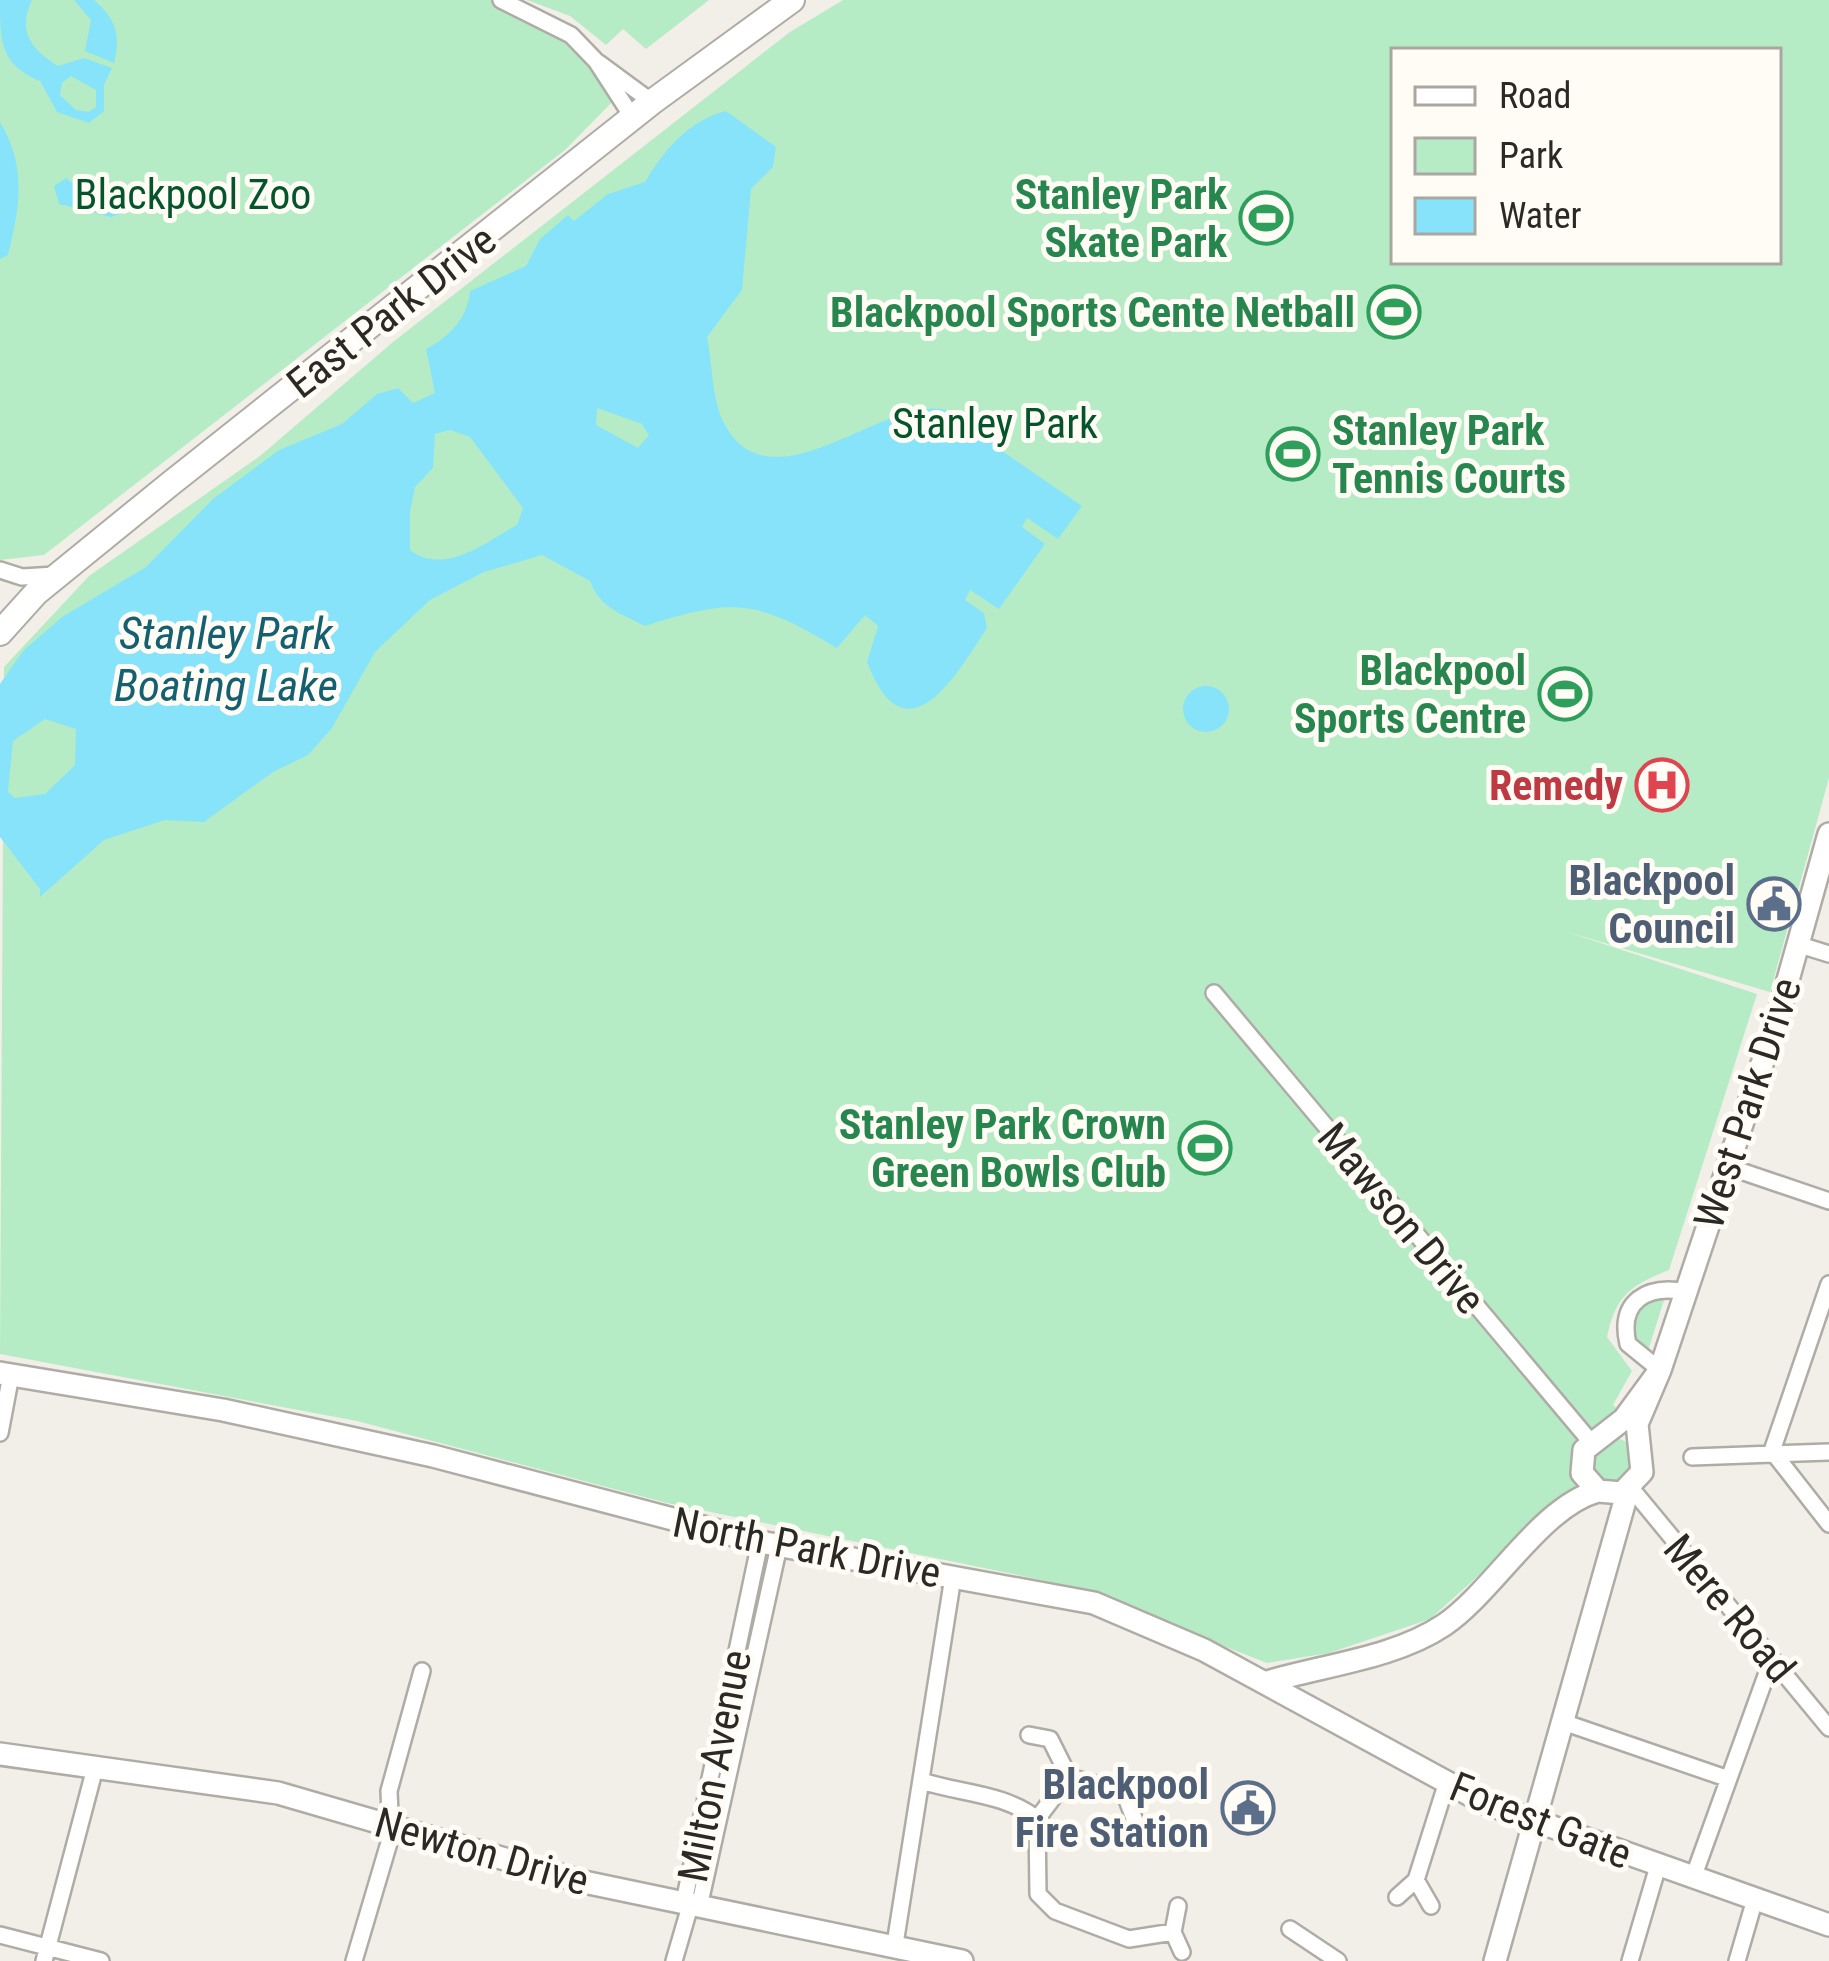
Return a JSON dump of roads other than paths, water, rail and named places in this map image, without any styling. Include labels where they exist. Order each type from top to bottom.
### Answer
[{"type":"main road","name":"East Park Drive","points":[[0,633],[61,574],[643,110],[792,0]]},
{"type":"street","points":[[500,0],[560,28],[643,110]]},
{"type":"street","points":[[596,61],[643,110]]},
{"type":"street","points":[[2,572],[32,578],[61,574]]},
{"type":"street","points":[[2,572],[24,608]]},
{"type":"street","name":"West Park Drive","points":[[1638,1447],[1637,1424],[1687,1292],[1800,945],[1829,834]]},
{"type":"street","points":[[1800,945],[1829,954]]},
{"type":"street","name":"Mawson Drive","points":[[1214,993],[1598,1437]]},
{"type":"street","points":[[1726,1166],[1829,1201]]},
{"type":"street","points":[[1772,1451],[1829,1284]]},
{"type":"street","points":[[1660,1370],[1628,1344],[1626,1314],[1636,1299],[1651,1291],[1687,1292]]},
{"type":"street","name":"West Park Drive","points":[[1598,1437],[1660,1370]]},
{"type":"street","points":[[0,1432],[5,1374]]},
{"type":"street","name":"North Park Drive","points":[[5,1374],[223,1410],[433,1456],[770,1544],[1094,1603],[1267,1682]]},
{"type":"street","points":[[1267,1682],[1401,1644],[1442,1626],[1556,1516],[1582,1473],[1582,1455],[1598,1437],[1625,1435],[1638,1447],[1642,1472],[1615,1491],[1556,1516]]},
{"type":"street","points":[[1772,1451],[1829,1524]]},
{"type":"street","points":[[1692,1457],[1829,1452]]},
{"type":"street","points":[[1582,1473],[1615,1491]]},
{"type":"street","points":[[1495,1961],[1610,1547],[1615,1491]]},
{"type":"street","name":"Mere Road","points":[[1615,1491],[1772,1659],[1829,1728]]},
{"type":"street","name":"Milton Avenue","points":[[674,1961],[691,1906],[700,1898],[718,1827],[770,1544]]},
{"type":"street","points":[[895,1944],[953,1577]]},
{"type":"street","points":[[1693,1878],[1772,1659]]},
{"type":"street","points":[[354,1961],[391,1825],[389,1792],[422,1670]]},
{"type":"street","name":"Forest Gate","points":[[1267,1682],[1446,1784],[1532,1821],[1829,1925]]},
{"type":"street","points":[[1563,1722],[1726,1778]]},
{"type":"street","points":[[1029,1736],[1050,1739],[1069,1778]]},
{"type":"street","name":"Newton Drive","points":[[0,1754],[278,1793],[584,1882],[895,1944],[952,1960]]},
{"type":"street","points":[[45,1954],[95,1768]]},
{"type":"street","points":[[1069,1778],[1126,1786],[1135,1821]]},
{"type":"street","points":[[1069,1778],[1037,1819],[1036,1882],[1044,1904],[1136,1941],[1173,1931]]},
{"type":"street","points":[[922,1781],[968,1796],[1004,1798],[1037,1819]]},
{"type":"street","points":[[1396,1897],[1416,1880],[1446,1784]]},
{"type":"street","points":[[1630,1961],[1658,1866]]},
{"type":"street","points":[[1416,1880],[1431,1906]]},
{"type":"street","points":[[1737,1961],[1755,1899]]},
{"type":"street","points":[[1178,1906],[1173,1931],[1182,1952]]},
{"type":"street","points":[[1290,1930],[1338,1961]]},
{"type":"street","points":[[0,1935],[45,1954],[101,1961]]},
{"type":"water","points":[[0,0],[32,0],[26,21],[29,38],[58,66],[84,58],[112,68],[104,85],[104,111],[89,123],[57,112],[40,81],[17,67],[5,50]],"holes":[[[71,76],[96,90],[96,107],[89,112],[76,110],[60,95],[62,83]]]},
{"type":"water","points":[[74,0],[94,0],[112,21],[117,36],[114,63],[85,51],[91,20]]},
{"type":"water","name":"Stanley Park Boating Lake","points":[[726,111],[776,147],[773,167],[751,189],[742,290],[707,337],[719,410],[742,445],[766,456],[794,455],[916,410],[941,409],[978,426],[998,440],[995,446],[1082,506],[1058,539],[1027,518],[1022,527],[1045,544],[999,609],[970,590],[965,600],[984,613],[987,628],[946,686],[914,708],[898,706],[882,692],[867,662],[878,626],[865,615],[837,648],[786,620],[745,608],[702,610],[645,626],[605,604],[590,581],[542,555],[484,572],[430,600],[375,652],[332,728],[308,755],[273,772],[204,822],[165,820],[104,840],[40,897],[40,889],[0,837],[0,684],[23,651],[62,617],[146,567],[213,499],[279,450],[342,424],[377,394],[398,388],[413,403],[435,393],[426,349],[456,326],[470,291],[526,266],[540,239],[568,215],[574,221],[608,194],[645,182],[679,138]],"holes":[[[597,408],[642,424],[649,435],[638,448],[596,425]],[[450,430],[470,437],[523,508],[517,525],[478,548],[437,560],[410,550],[415,487],[433,468],[435,434]],[[45,719],[76,729],[75,765],[45,794],[15,798],[8,792],[13,741]]]},
{"type":"water","points":[[0,122],[14,155],[19,187],[8,255],[0,259]]},
{"type":"water","points":[[66,178],[95,200],[125,195],[152,179],[162,188],[152,203],[111,217],[59,204],[54,186]]},
{"type":"water","points":[[1206,686],[1222,693],[1229,709],[1222,725],[1206,732],[1190,725],[1183,709],[1190,693]]},
{"type":"place","name":"Stanley Park Skate Park","points":[[1266,218]]},
{"type":"place","name":"Blackpool Sports Cente Netball","points":[[1394,312]]},
{"type":"place","name":"Stanley Park Tennis Courts","points":[[1293,454]]},
{"type":"place","name":"Blackpool Sports Centre","points":[[1565,694]]},
{"type":"place","name":"Remedy","points":[[1662,785]]},
{"type":"place","name":"Blackpool Council","points":[[1774,904]]},
{"type":"place","name":"Stanley Park Crown Green Bowls Club","points":[[1205,1148]]},
{"type":"place","name":"Blackpool Fire Station","points":[[1248,1808]]},
{"type":"park label","name":"Blackpool Zoo","points":[[193,194]]},
{"type":"park label","name":"Stanley Park","points":[[995,423]]}]
